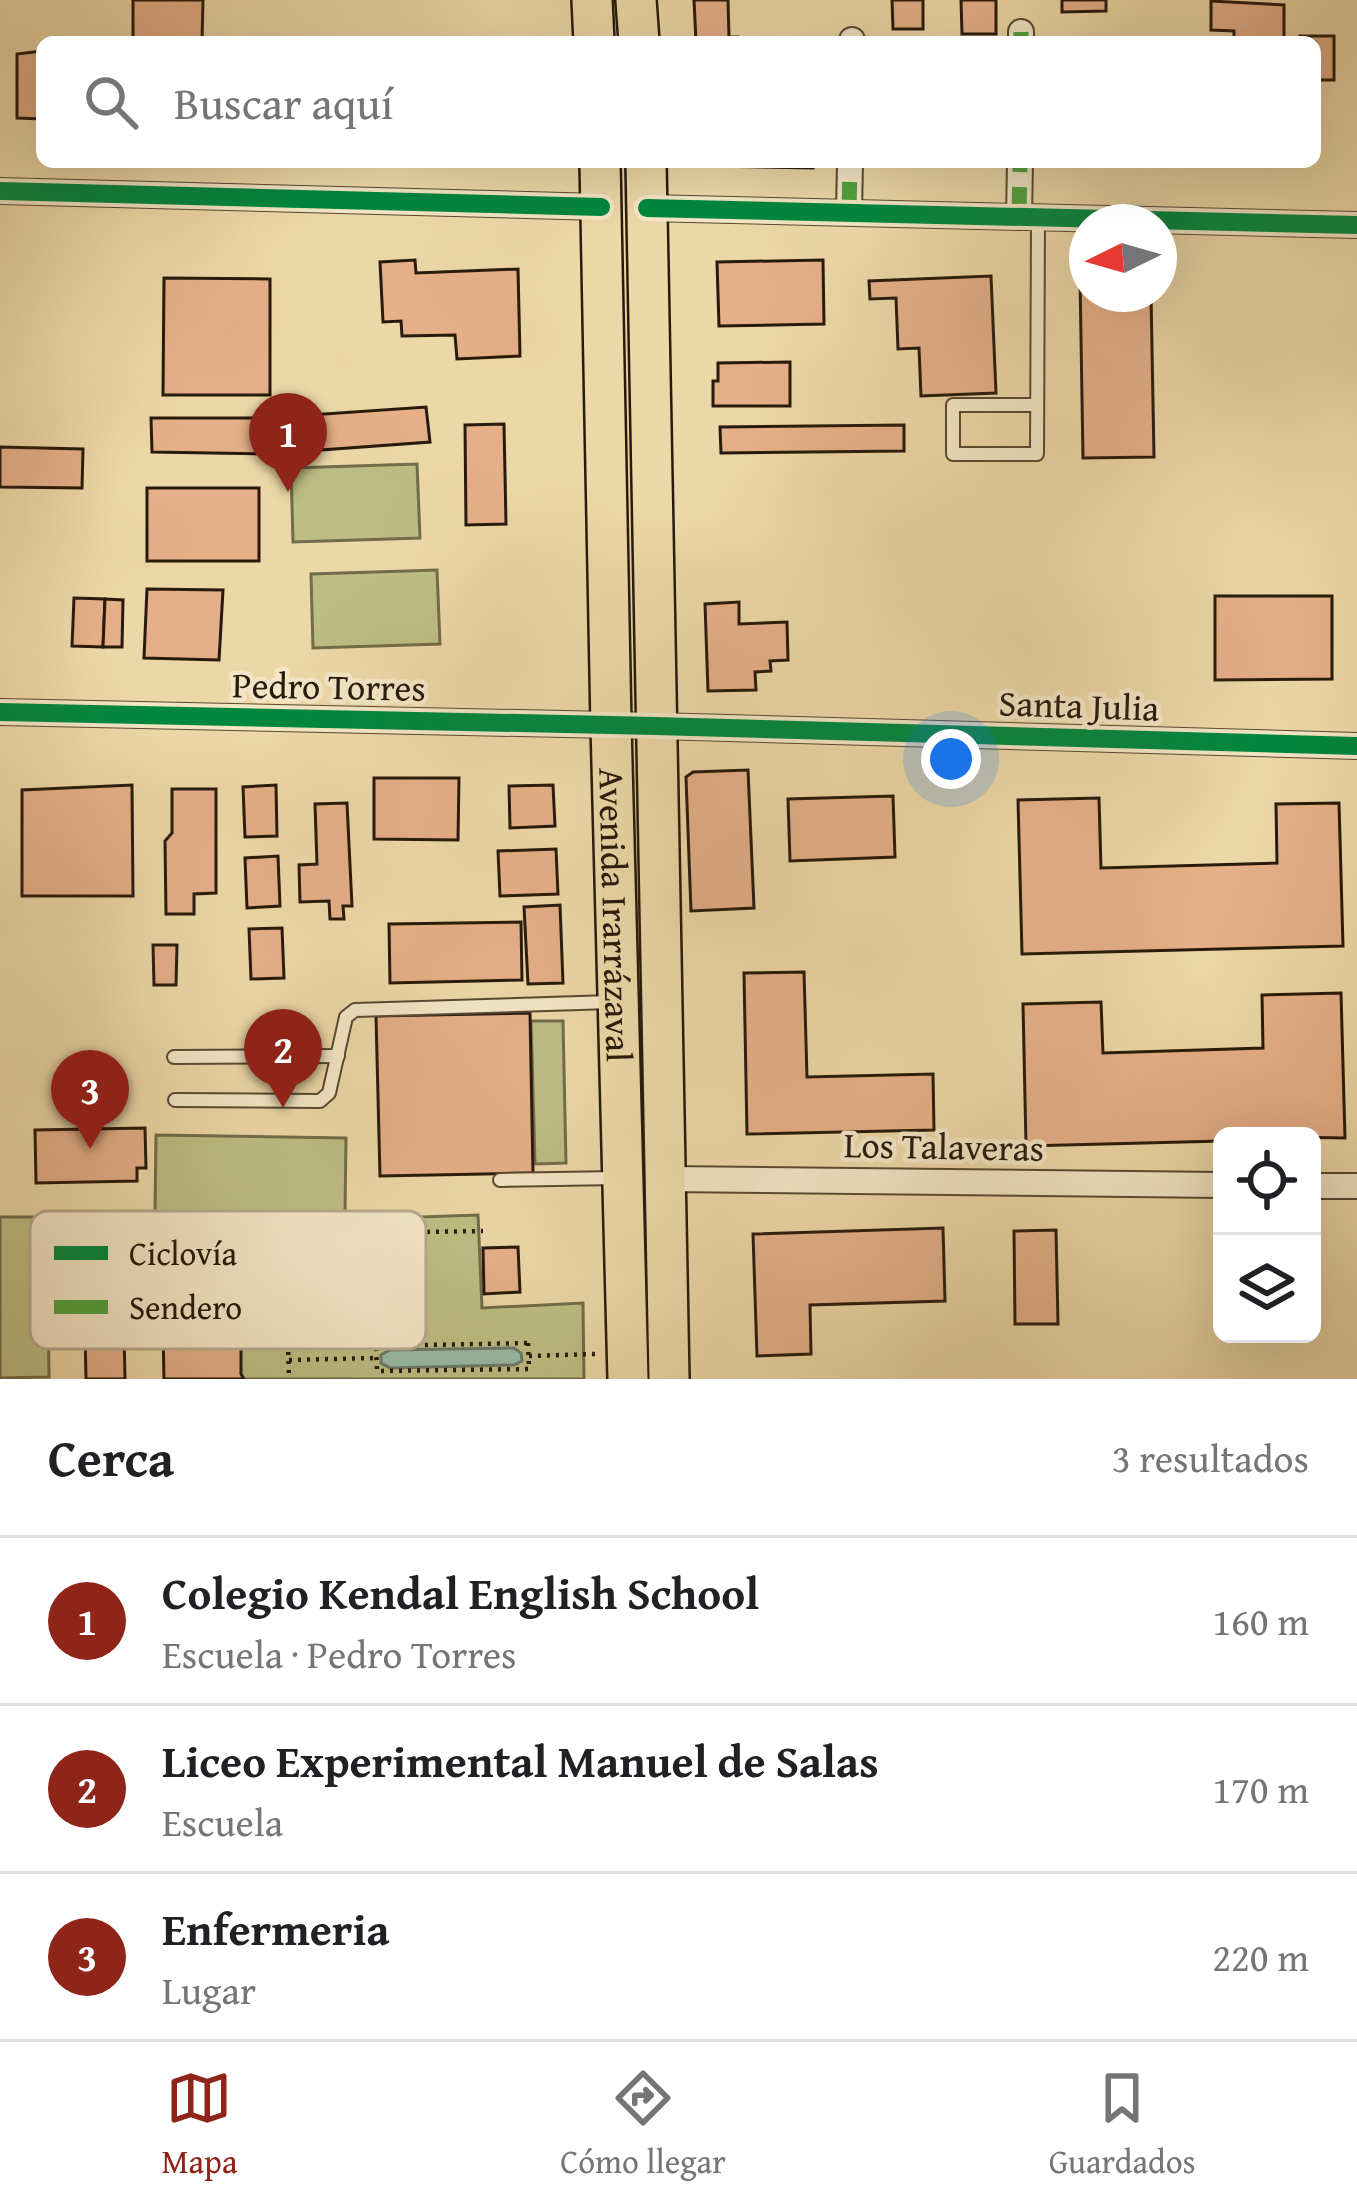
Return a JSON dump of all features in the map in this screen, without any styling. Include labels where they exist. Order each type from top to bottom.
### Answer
[{"type":"main road","points":[[592,0],[595,36]]},
{"type":"main road","points":[[636,0],[639,36]]},
{"type":"main road","name":"Avenida Irarrázaval","points":[[600,168],[628,1379]]},
{"type":"main road","name":"Avenida Irarrázaval","points":[[646,168],[669,1379]]},
{"type":"street","points":[[849,212],[850,168]]},
{"type":"street","points":[[1020,168],[1029,217]]},
{"type":"street","points":[[0,191],[602,207]]},
{"type":"street","points":[[647,208],[1357,225]]},
{"type":"street","name":"Pedro Torres","points":[[0,712],[656,726]]},
{"type":"street","name":"Santa Julia","points":[[656,726],[1357,746]]},
{"type":"street","name":"Los Talaveras","points":[[664,1179],[1213,1185]]},
{"type":"street","points":[[1321,1186],[1357,1186]]},
{"type":"lane","points":[[1029,217],[1037,405],[1037,454],[953,454],[953,405],[1037,405]]},
{"type":"lane","points":[[175,1100],[320,1101],[329,1094],[346,1017],[356,1010],[618,1002]]},
{"type":"lane","points":[[174,1057],[338,1056]]},
{"type":"lane","points":[[500,1180],[623,1178]]},
{"type":"path","points":[[426,1233],[483,1232]]},
{"type":"path","points":[[376,1349],[377,1371],[529,1369],[528,1343],[426,1345]]},
{"type":"path","points":[[289,1349],[290,1379]]},
{"type":"path","points":[[529,1356],[592,1354]]},
{"type":"path","points":[[289,1360],[377,1358]]},
{"type":"green space","points":[[417,464],[420,538],[293,542],[291,468]]},
{"type":"green space","points":[[437,570],[440,644],[313,648],[311,574]]},
{"type":"green space","points":[[531,1021],[563,1021],[566,1163],[535,1164]]},
{"type":"green space","points":[[156,1135],[346,1138],[345,1211],[155,1211]]},
{"type":"green space","points":[[478,1215],[482,1308],[583,1303],[584,1379],[180,1379],[179,1349],[426,1349],[426,1217]]},
{"type":"green space","points":[[0,1217],[30,1217],[30,1349],[49,1349],[49,1377],[0,1378]]},
{"type":"shaded area","points":[[514,1348],[522,1361],[514,1365],[390,1368],[381,1363],[381,1355],[390,1350]]},
{"type":"building","points":[[133,0],[203,0],[202,36],[133,36]]},
{"type":"building","points":[[694,0],[728,0],[729,36],[696,36]]},
{"type":"building","points":[[892,0],[923,0],[923,29],[893,29]]},
{"type":"building","points":[[961,0],[996,0],[996,34],[962,34]]},
{"type":"building","points":[[1062,0],[1106,0],[1106,11],[1062,12]]},
{"type":"building","points":[[1211,1],[1284,5],[1284,36],[1234,36],[1234,31],[1211,30]]},
{"type":"building","points":[[1321,36],[1334,36],[1334,80],[1321,80]]},
{"type":"building","points":[[36,52],[36,119],[17,118],[17,54]]},
{"type":"building","points":[[415,260],[416,273],[518,269],[520,356],[457,359],[455,335],[402,336],[401,321],[383,322],[380,262]]},
{"type":"building","points":[[823,260],[824,324],[719,326],[717,262]]},
{"type":"building","points":[[991,276],[996,393],[921,396],[919,348],[898,349],[896,298],[870,299],[869,281]]},
{"type":"building","points":[[164,278],[270,279],[270,395],[163,395]]},
{"type":"building","points":[[1081,312],[1151,312],[1154,457],[1083,458]]},
{"type":"building","points":[[790,362],[790,406],[713,406],[718,363]]},
{"type":"building","points":[[426,407],[430,442],[266,454],[152,452],[151,418],[266,418]]},
{"type":"building","points":[[504,424],[506,524],[466,525],[465,425]]},
{"type":"building","points":[[904,425],[904,451],[721,453],[720,427]]},
{"type":"building","points":[[0,447],[83,449],[82,488],[0,487]]},
{"type":"building","points":[[147,488],[259,488],[259,561],[147,561]]},
{"type":"building","points":[[147,589],[223,590],[219,660],[144,658]]},
{"type":"building","points":[[1215,596],[1332,596],[1332,679],[1215,680]]},
{"type":"building","points":[[74,598],[105,599],[103,647],[72,646]]},
{"type":"building","points":[[105,599],[123,600],[122,647],[103,647]]},
{"type":"building","points":[[739,602],[739,624],[787,622],[788,660],[770,661],[771,671],[755,672],[756,690],[708,691],[705,604]]},
{"type":"building","points":[[748,770],[754,908],[691,911],[686,777],[693,772]]},
{"type":"building","points":[[374,778],[459,778],[458,840],[374,839]]},
{"type":"building","points":[[132,785],[133,896],[22,896],[22,790]]},
{"type":"building","points":[[276,785],[277,836],[245,837],[243,787]]},
{"type":"building","points":[[553,785],[555,826],[510,828],[509,786]]},
{"type":"building","points":[[172,789],[216,789],[216,893],[194,894],[194,914],[166,914],[165,841],[172,833]]},
{"type":"building","points":[[893,796],[895,857],[790,861],[788,799]]},
{"type":"building","points":[[1099,798],[1101,868],[1277,863],[1276,804],[1339,803],[1343,946],[1022,954],[1018,800]]},
{"type":"building","points":[[347,803],[352,906],[343,906],[344,919],[330,919],[329,901],[300,902],[299,865],[317,864],[315,804]]},
{"type":"building","points":[[556,849],[558,894],[500,896],[498,851]]},
{"type":"building","points":[[278,856],[280,906],[247,908],[245,858]]},
{"type":"building","points":[[560,905],[563,983],[528,984],[524,907]]},
{"type":"building","points":[[521,922],[522,980],[390,983],[389,924]]},
{"type":"building","points":[[282,928],[284,978],[251,979],[249,929]]},
{"type":"building","points":[[153,945],[177,945],[176,985],[154,985]]},
{"type":"building","points":[[804,972],[807,1077],[933,1074],[934,1130],[747,1134],[744,973]]},
{"type":"building","points":[[1341,993],[1345,1138],[1321,1138],[1321,1127],[1213,1127],[1213,1141],[1026,1146],[1023,1004],[1101,1002],[1103,1053],[1263,1048],[1262,995]]},
{"type":"building","points":[[530,1013],[533,1173],[380,1176],[376,1016]]},
{"type":"building","points":[[145,1128],[146,1168],[137,1168],[137,1181],[36,1183],[35,1130]]},
{"type":"building","points":[[943,1228],[945,1301],[810,1305],[811,1354],[757,1356],[753,1234]]},
{"type":"building","points":[[1056,1230],[1058,1324],[1015,1324],[1014,1231]]},
{"type":"building","points":[[518,1247],[520,1292],[484,1294],[483,1248]]},
{"type":"building","points":[[85,1349],[124,1349],[125,1379],[86,1379]]},
{"type":"building","points":[[163,1349],[241,1349],[244,1379],[164,1379]]},
{"type":"marked path","points":[[849,212],[850,168]]},
{"type":"marked path","points":[[1019,217],[1020,168]]},
{"type":"cycle path","points":[[0,191],[601,207]]},
{"type":"cycle path","points":[[647,208],[1357,225]]},
{"type":"cycle path","points":[[0,712],[1357,746]]},
{"type":"place","name":"Colegio Kendal English School","points":[[288,492]]},
{"type":"place","name":"Liceo Experimental Manuel de Salas","points":[[283,1108]]},
{"type":"place","name":"Enfermeria","points":[[90,1149]]}]
